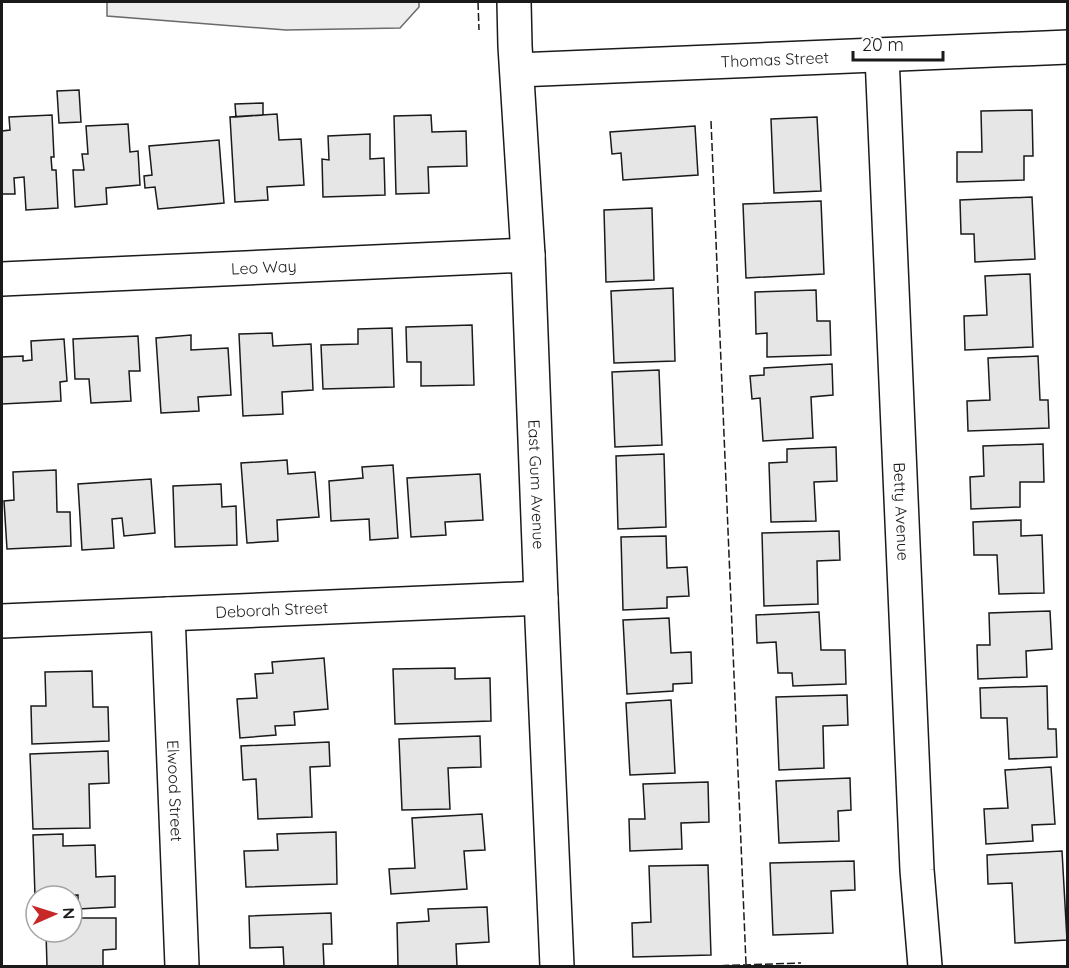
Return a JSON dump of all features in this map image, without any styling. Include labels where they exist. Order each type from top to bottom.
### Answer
[{"type":"street","name":"East Gum Avenue","points":[[514,2],[528,255],[557,966]]},
{"type":"street","name":"Thomas Street","points":[[517,70],[1068,47]]},
{"type":"street","name":"Betty Avenue","points":[[882,56],[917,870],[925,966]]},
{"type":"street","name":"Leo Way","points":[[2,279],[528,255]]},
{"type":"street","name":"Deborah Street","points":[[2,621],[541,598]]},
{"type":"street","name":"Elwood Street","points":[[168,615],[182,966]]},
{"type":"shaded area","points":[[107,2],[419,2],[419,7],[400,28],[286,30],[107,16]]},
{"type":"building","points":[[79,90],[81,122],[59,123],[57,91]]},
{"type":"building","points":[[263,103],[263,115],[236,117],[235,104]]},
{"type":"building","points":[[1032,110],[1033,156],[1024,156],[1024,180],[957,182],[957,152],[982,152],[981,111]]},
{"type":"building","points":[[277,114],[279,140],[301,139],[304,185],[267,187],[268,200],[235,202],[230,117]]},
{"type":"building","points":[[52,115],[54,157],[51,157],[52,170],[56,170],[58,208],[26,210],[24,177],[14,178],[15,194],[2,194],[2,131],[10,130],[9,117]]},
{"type":"building","points":[[431,115],[432,132],[466,131],[467,166],[428,167],[429,193],[396,194],[394,116]]},
{"type":"building","points":[[817,117],[821,191],[774,193],[771,119]]},
{"type":"building","points":[[128,124],[130,152],[138,151],[140,185],[106,188],[107,204],[75,207],[73,170],[84,170],[82,154],[88,154],[86,126]]},
{"type":"building","points":[[695,126],[698,175],[623,180],[621,153],[612,154],[610,132]]},
{"type":"building","points":[[370,134],[370,159],[384,158],[385,195],[323,197],[322,159],[329,160],[328,136]]},
{"type":"building","points":[[219,140],[224,203],[158,209],[155,187],[145,188],[144,176],[152,175],[149,146]]},
{"type":"building","points":[[1032,197],[1035,259],[975,262],[974,234],[961,234],[960,200]]},
{"type":"building","points":[[821,201],[824,274],[746,278],[743,204]]},
{"type":"building","points":[[652,208],[654,280],[606,282],[604,210]]},
{"type":"building","points":[[1030,274],[1033,347],[965,350],[964,316],[987,315],[985,276]]},
{"type":"building","points":[[673,288],[675,361],[614,363],[611,291]]},
{"type":"building","points":[[816,290],[817,321],[830,321],[831,355],[767,357],[767,333],[756,334],[755,292]]},
{"type":"building","points":[[472,325],[474,385],[421,386],[421,362],[407,362],[406,327]]},
{"type":"building","points":[[392,328],[394,387],[323,389],[321,345],[358,344],[358,329]]},
{"type":"building","points":[[272,333],[273,346],[311,344],[313,390],[282,392],[283,414],[243,416],[239,334]]},
{"type":"building","points":[[191,335],[191,350],[228,348],[231,395],[198,397],[199,411],[161,413],[156,338]]},
{"type":"building","points":[[138,336],[140,371],[129,371],[131,401],[91,403],[89,379],[75,379],[73,339]]},
{"type":"building","points":[[64,339],[67,381],[60,382],[61,401],[2,404],[2,357],[23,356],[23,361],[32,360],[31,341]]},
{"type":"building","points":[[1038,356],[1040,400],[1048,400],[1049,428],[968,431],[967,401],[990,400],[988,358]]},
{"type":"building","points":[[832,364],[833,395],[811,397],[813,438],[763,441],[760,398],[752,399],[750,376],[764,375],[764,368]]},
{"type":"building","points":[[659,370],[662,445],[615,447],[612,372]]},
{"type":"building","points":[[1043,444],[1044,482],[1020,482],[1020,507],[971,509],[970,477],[984,476],[983,446]]},
{"type":"building","points":[[836,447],[837,481],[814,482],[816,521],[771,522],[769,463],[787,462],[787,449]]},
{"type":"building","points":[[664,454],[666,527],[618,529],[616,456]]},
{"type":"building","points":[[287,460],[288,474],[315,472],[319,517],[277,520],[278,541],[247,543],[241,463]]},
{"type":"building","points":[[393,465],[398,538],[370,540],[369,519],[331,521],[329,481],[363,478],[362,467]]},
{"type":"building","points":[[56,470],[57,512],[70,512],[71,546],[7,549],[4,501],[14,500],[13,472]]},
{"type":"building","points":[[480,474],[483,520],[445,522],[446,535],[411,537],[407,478]]},
{"type":"building","points":[[151,479],[155,533],[124,536],[122,518],[112,519],[114,548],[82,550],[78,484]]},
{"type":"building","points":[[221,484],[222,507],[236,506],[237,545],[175,547],[173,486]]},
{"type":"building","points":[[1021,520],[1021,536],[1042,535],[1044,593],[999,594],[997,555],[974,555],[973,522]]},
{"type":"building","points":[[839,531],[840,560],[817,561],[818,604],[764,606],[762,533]]},
{"type":"building","points":[[666,536],[667,568],[687,567],[689,596],[667,597],[667,608],[623,610],[621,537]]},
{"type":"building","points":[[1050,611],[1052,649],[1026,651],[1027,677],[978,679],[977,645],[990,645],[989,613]]},
{"type":"building","points":[[819,612],[821,650],[845,650],[846,684],[793,686],[792,673],[778,673],[776,642],[757,643],[756,615]]},
{"type":"building","points":[[669,618],[671,653],[691,652],[692,683],[673,684],[673,691],[627,694],[623,620]]},
{"type":"building","points":[[324,658],[328,709],[294,712],[295,725],[275,726],[276,735],[240,738],[237,699],[257,698],[255,674],[273,673],[272,662]]},
{"type":"building","points":[[455,668],[455,679],[490,678],[491,721],[395,724],[393,669]]},
{"type":"building","points":[[92,671],[93,707],[108,707],[109,741],[32,744],[31,706],[46,706],[45,672]]},
{"type":"building","points":[[1047,686],[1048,729],[1056,729],[1057,757],[1009,759],[1007,718],[981,718],[980,688]]},
{"type":"building","points":[[847,695],[848,725],[823,726],[824,768],[779,770],[776,697]]},
{"type":"building","points":[[671,700],[675,773],[630,775],[626,703]]},
{"type":"building","points":[[480,736],[481,767],[448,768],[450,809],[402,810],[399,739]]},
{"type":"building","points":[[329,742],[330,766],[310,767],[312,817],[258,819],[256,779],[243,780],[241,746]]},
{"type":"building","points":[[108,751],[109,783],[89,784],[90,828],[33,829],[30,754]]},
{"type":"building","points":[[1051,767],[1055,824],[1032,825],[1033,841],[986,844],[984,809],[1008,808],[1005,770]]},
{"type":"building","points":[[850,778],[851,810],[838,811],[839,841],[779,843],[776,781]]},
{"type":"building","points":[[708,782],[709,822],[681,823],[682,849],[630,851],[629,819],[645,819],[643,784]]},
{"type":"building","points":[[482,814],[485,850],[464,851],[467,889],[391,894],[389,869],[415,868],[412,818]]},
{"type":"building","points":[[336,832],[337,884],[246,887],[244,851],[278,850],[277,834]]},
{"type":"building","points":[[63,834],[63,846],[95,845],[96,877],[115,876],[115,907],[84,909],[84,884],[35,884],[33,835]]},
{"type":"building","points":[[1062,851],[1067,940],[1015,943],[1012,883],[988,884],[987,855]]},
{"type":"building","points":[[854,861],[855,890],[831,891],[833,933],[773,935],[770,863]]},
{"type":"building","points":[[708,865],[711,955],[633,957],[632,923],[651,922],[649,866]]},
{"type":"building","points":[[487,907],[489,942],[456,944],[457,966],[398,966],[397,923],[429,921],[428,909]]},
{"type":"building","points":[[331,913],[332,944],[323,944],[324,966],[284,966],[283,947],[250,948],[249,916]]},
{"type":"building","points":[[84,918],[116,918],[116,949],[103,950],[103,966],[47,966],[46,944],[84,944]]},
{"type":"fence","points":[[478,2],[479,30]]},
{"type":"fence","points":[[1067,104],[1068,123]]},
{"type":"fence","points":[[711,121],[746,964]]},
{"type":"fence","points":[[710,966],[801,963]]}]
